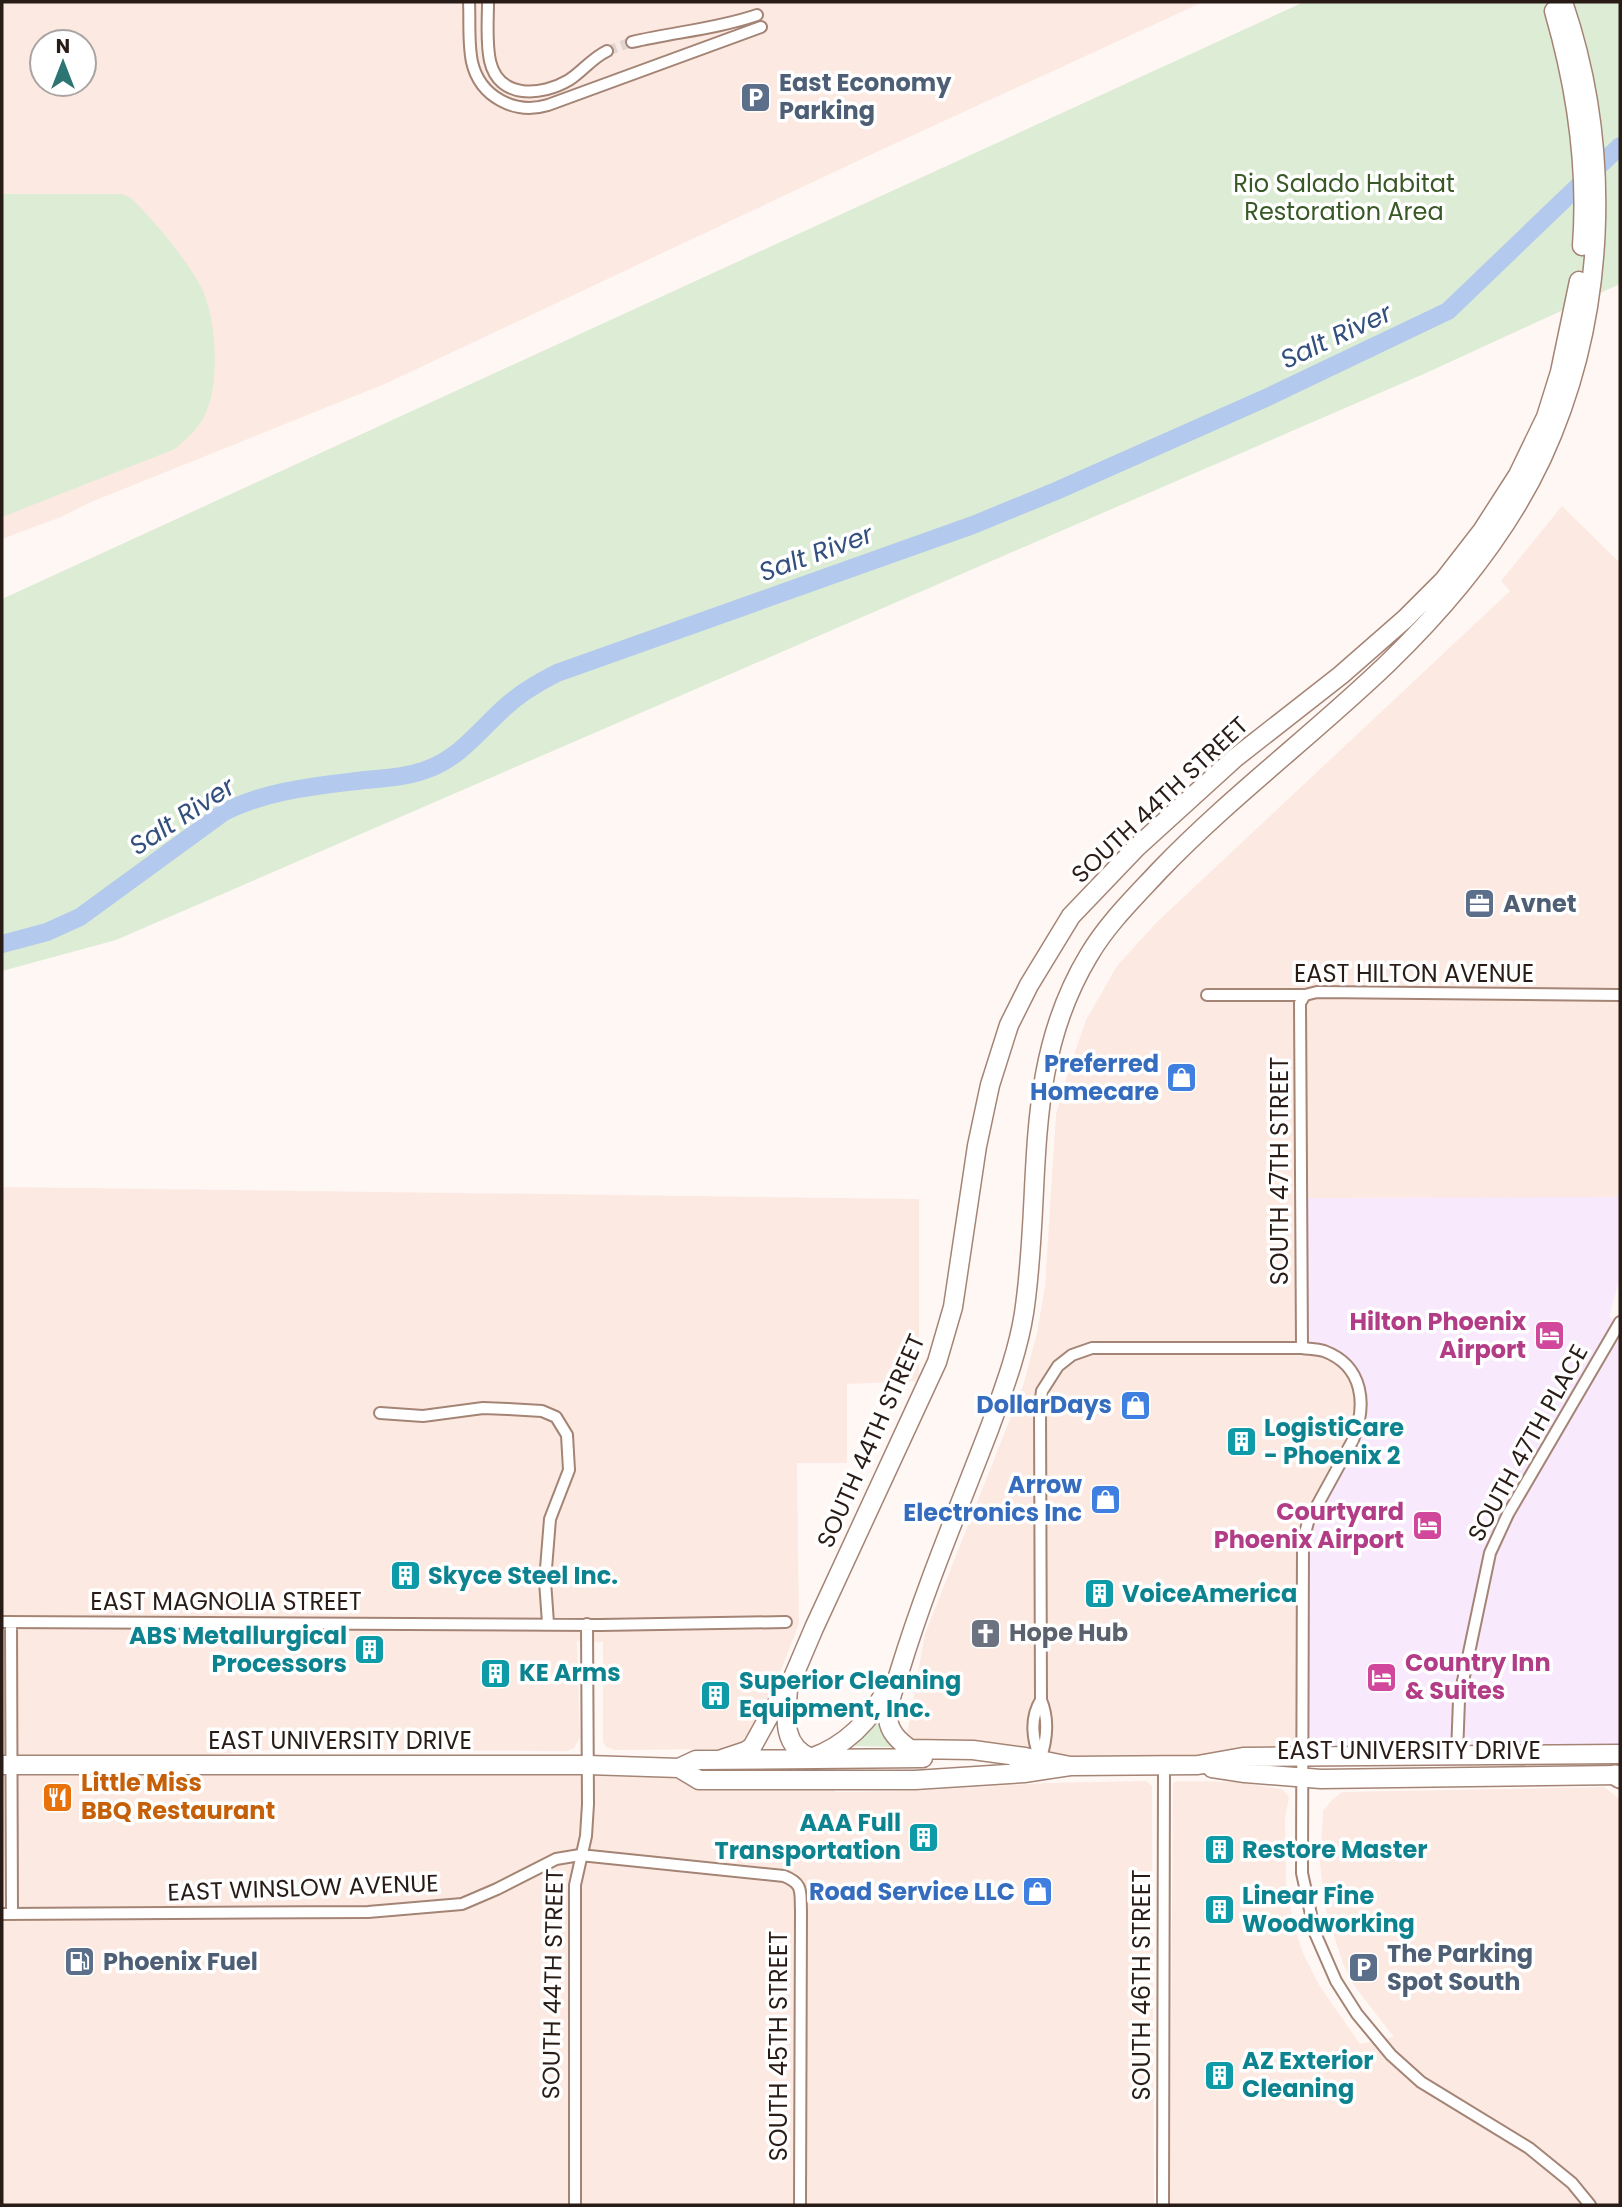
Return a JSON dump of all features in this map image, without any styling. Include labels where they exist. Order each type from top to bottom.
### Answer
[{"type":"main road","name":"SOUTH 44TH STREET","points":[[909,1641],[1001,1396],[1019,1335],[1024,1314],[1030,1253],[1039,1101],[1049,1048],[1067,998],[1083,966],[1110,923],[1189,839],[1387,664],[1435,615],[1483,555],[1516,506],[1542,458],[1566,373],[1580,277],[1584,225],[1583,169],[1577,106],[1564,45],[1551,2]]},
{"type":"main road","name":"SOUTH 44TH STREET","points":[[788,1689],[937,1362],[953,1307],[977,1146],[990,1085],[1009,1025],[1029,985],[1071,916],[1137,847],[1236,758],[1341,675],[1405,620],[1444,580],[1482,531],[1518,475],[1546,417],[1584,329],[1596,218],[1593,126],[1584,79],[1563,2]]},
{"type":"main road","points":[[788,1689],[786,1717],[791,1742],[802,1755],[811,1758],[833,1748],[861,1727],[873,1713],[909,1641]]},
{"type":"main road","points":[[909,1641],[888,1716],[891,1730],[903,1745],[916,1750],[973,1750],[1035,1762]]},
{"type":"main road","points":[[719,1760],[752,1747],[773,1709],[788,1689]]},
{"type":"main road","points":[[1371,1779],[1450,1763],[1457,1754]]},
{"type":"main road","name":"EAST UNIVERSITY DRIVE","points":[[1198,1765],[1243,1757],[1620,1754]]},
{"type":"main road","points":[[811,1758],[812,1780]]},
{"type":"main road","name":"EAST UNIVERSITY DRIVE","points":[[7,1765],[588,1765],[679,1768],[696,1760],[811,1758],[1035,1762],[1070,1766],[1198,1765],[1245,1773],[1303,1778],[1618,1776]]},
{"type":"main road","name":"EAST UNIVERSITY DRIVE","points":[[679,1768],[699,1780],[915,1780],[1035,1762]]},
{"type":"street","points":[[469,2],[472,59],[482,84],[501,102],[527,109],[548,105],[761,27]]},
{"type":"street","points":[[488,2],[489,58],[493,70],[504,84],[523,92],[542,91],[558,85],[570,79],[593,58],[607,51]]},
{"type":"street","points":[[632,42],[729,25],[757,15]]},
{"type":"street","points":[[470,19],[488,19]]},
{"type":"street","name":"EAST HILTON AVENUE","points":[[1207,995],[1305,995],[1317,992],[1620,995]]},
{"type":"street","name":"SOUTH 47TH STREET","points":[[1302,1348],[1300,1003],[1305,995]]},
{"type":"street","name":"SOUTH 47TH PLACE","points":[[1457,1754],[1459,1700],[1490,1553],[1508,1514],[1620,1322]]},
{"type":"street","points":[[1035,1762],[1034,1711],[1041,1700],[1040,1406],[1042,1391],[1058,1366],[1072,1355],[1092,1348],[1302,1348],[1323,1351],[1341,1360],[1353,1373],[1360,1388],[1362,1409],[1359,1426],[1308,1522],[1303,1541],[1302,1873],[1315,1933],[1336,1980],[1357,2014],[1391,2055],[1421,2082],[1530,2148],[1572,2183],[1590,2205]]},
{"type":"street","points":[[380,1413],[423,1416],[484,1408],[542,1410],[556,1417],[567,1435],[569,1470],[550,1519],[545,1581],[548,1623]]},
{"type":"street","points":[[6,1622],[7,1914]]},
{"type":"street","name":"EAST MAGNOLIA STREET","points":[[6,1622],[786,1622]]},
{"type":"street","name":"SOUTH 44TH STREET","points":[[575,2205],[575,1885],[586,1836],[587,1624]]},
{"type":"street","name":"SOUTH 46TH STREET","points":[[1163,2205],[1164,1765]]},
{"type":"street","name":"EAST WINSLOW AVENUE","points":[[7,1914],[368,1912],[462,1904],[556,1859],[580,1855],[784,1876],[794,1880],[800,1888]]},
{"type":"street","name":"SOUTH 45TH STREET","points":[[800,1888],[800,2205]]},
{"type":"shaded area","points":[[2,2],[1203,2],[883,149],[387,383],[91,502],[61,517],[2,539]]},
{"type":"shaded area","points":[[1562,506],[1620,563],[1620,1197],[1300,1198],[1302,1347],[1323,1351],[1353,1373],[1359,1426],[1308,1522],[1304,1758],[1164,1765],[905,1745],[925,1634],[1023,1386],[1037,1333],[1045,1286],[1056,1114],[1086,1020],[1117,966],[1156,923],[1510,591],[1501,581]]},
{"type":"shaded area","points":[[2,1187],[919,1199],[919,1381],[847,1384],[847,1463],[797,1463],[799,1624],[760,1724],[734,1749],[615,1750],[606,1747],[603,1742],[603,1642],[577,1641],[580,1738],[574,1748],[567,1751],[267,1750],[25,1771],[588,1773],[699,1780],[835,1780],[835,1792],[1146,1781],[1152,1786],[1154,2205],[2,2205]]},
{"type":"shaded area","points":[[1620,1197],[1620,1277],[1609,1317],[1620,1323],[1619,1754],[1304,1758],[1300,1198]]},
{"type":"shaded area","points":[[1237,1782],[1282,1789],[1289,1797],[1285,1818],[1286,1884],[1293,1922],[1303,1953],[1319,1985],[1360,2044],[1394,2037],[1355,1987],[1343,1964],[1325,1908],[1320,1863],[1323,1811],[1332,1800],[1342,1792],[1604,1787],[1616,1796],[1620,1800],[1620,2205],[1170,2205],[1173,1783]]},
{"type":"green space","name":"Rio Salado Habitat Restoration Area","points":[[1304,2],[1620,2],[1620,284],[1426,373],[116,940],[2,971],[2,599]]},
{"type":"green space","points":[[2,194],[122,194],[131,198],[170,242],[203,291],[208,304],[215,354],[213,389],[204,417],[175,449],[2,517]]},
{"type":"green space","points":[[880,1717],[895,1745],[852,1746],[867,1732]]},
{"type":"waterway","name":"Salt River","points":[[2,944],[47,932],[80,917],[224,812],[293,790],[397,777],[428,769],[459,751],[515,698],[557,673],[973,525],[1268,397],[1448,311],[1620,146]]},
{"type":"tunnel","points":[[607,51],[632,42]]},
{"type":"place","name":"East Economy Parking","points":[[756,97]]},
{"type":"place","name":"Avnet","points":[[1480,904]]},
{"type":"place","name":"Preferred Homecare","points":[[1182,1078]]},
{"type":"place","name":"Hilton Phoenix Airport","points":[[1549,1336]]},
{"type":"place","name":"DollarDays","points":[[1135,1405]]},
{"type":"place","name":"LogistiCare - Phoenix 2","points":[[1241,1442]]},
{"type":"place","name":"Arrow Electronics Inc","points":[[1105,1499]]},
{"type":"place","name":"Courtyard Phoenix Airport","points":[[1427,1526]]},
{"type":"place","name":"Skyce Steel Inc.","points":[[405,1576]]},
{"type":"place","name":"VoiceAmerica","points":[[1099,1594]]},
{"type":"place","name":"Hope Hub","points":[[986,1633]]},
{"type":"place","name":"ABS Metallurgical Processors","points":[[370,1650]]},
{"type":"place","name":"KE Arms","points":[[496,1673]]},
{"type":"place","name":"Country Inn & Suites","points":[[1382,1677]]},
{"type":"place","name":"Superior Cleaning Equipment, Inc.","points":[[716,1695]]},
{"type":"place","name":"Little Miss BBQ Restaurant","points":[[58,1797]]},
{"type":"place","name":"AAA Full Transportation","points":[[924,1837]]},
{"type":"place","name":"Restore Master","points":[[1219,1850]]},
{"type":"place","name":"Road Service LLC","points":[[1038,1892]]},
{"type":"place","name":"Linear Fine Woodworking","points":[[1219,1910]]},
{"type":"place","name":"Phoenix Fuel","points":[[80,1962]]},
{"type":"place","name":"The Parking Spot South","points":[[1364,1968]]},
{"type":"place","name":"AZ Exterior Cleaning","points":[[1219,2075]]}]
